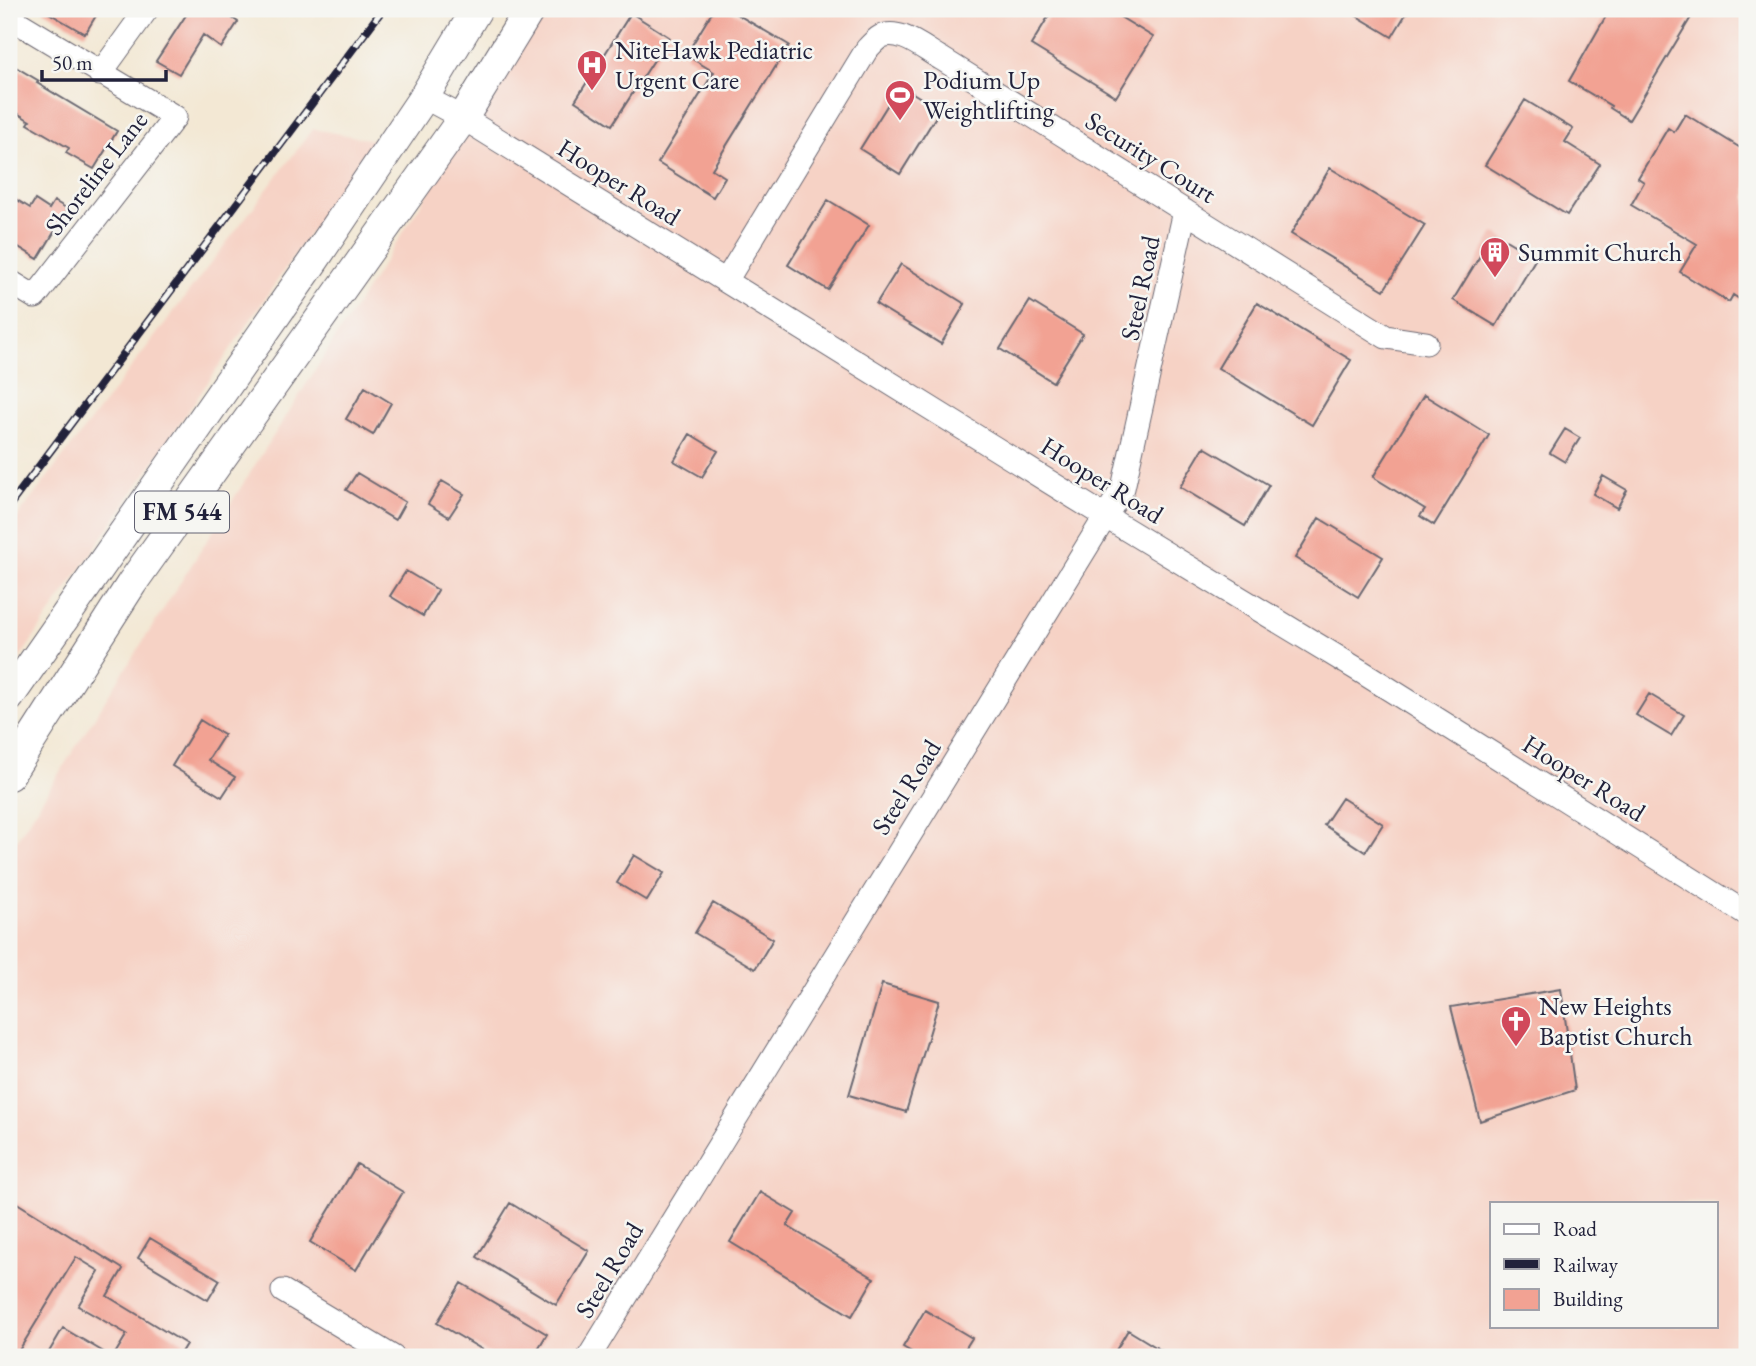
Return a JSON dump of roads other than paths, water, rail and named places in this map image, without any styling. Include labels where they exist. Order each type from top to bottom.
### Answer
[{"type":"main road","name":"FM 544","points":[[9,697],[312,263],[424,97],[477,9]]},
{"type":"main road","name":"FM 544","points":[[9,775],[132,583],[463,118],[530,9]]},
{"type":"main road","points":[[266,394],[259,389],[257,380],[262,359],[302,298],[312,263]]},
{"type":"street","points":[[9,17],[100,74],[147,9]]},
{"type":"street","name":"Security Court","points":[[726,281],[867,49],[879,38],[891,34],[905,38],[942,59],[1386,337],[1426,343]]},
{"type":"street","name":"Shoreline Lane","points":[[9,281],[35,297],[175,117],[100,74]]},
{"type":"street","name":"Hooper Road","points":[[424,97],[463,118],[1106,517],[1362,672],[1747,914]]},
{"type":"street","name":"Steel Road","points":[[589,1357],[1123,488],[1185,211]]},
{"type":"street","points":[[283,1291],[393,1357]]},
{"type":"railway","points":[[9,506],[383,9]]},
{"type":"place","name":"NiteHawk Pediatric Urgent Care","points":[[592,92]]},
{"type":"place","name":"Podium Up Weightlifting","points":[[900,122]]},
{"type":"place","name":"Summit Church","points":[[1495,279]]},
{"type":"place","name":"New Heights Baptist Church","points":[[1516,1048]]}]
